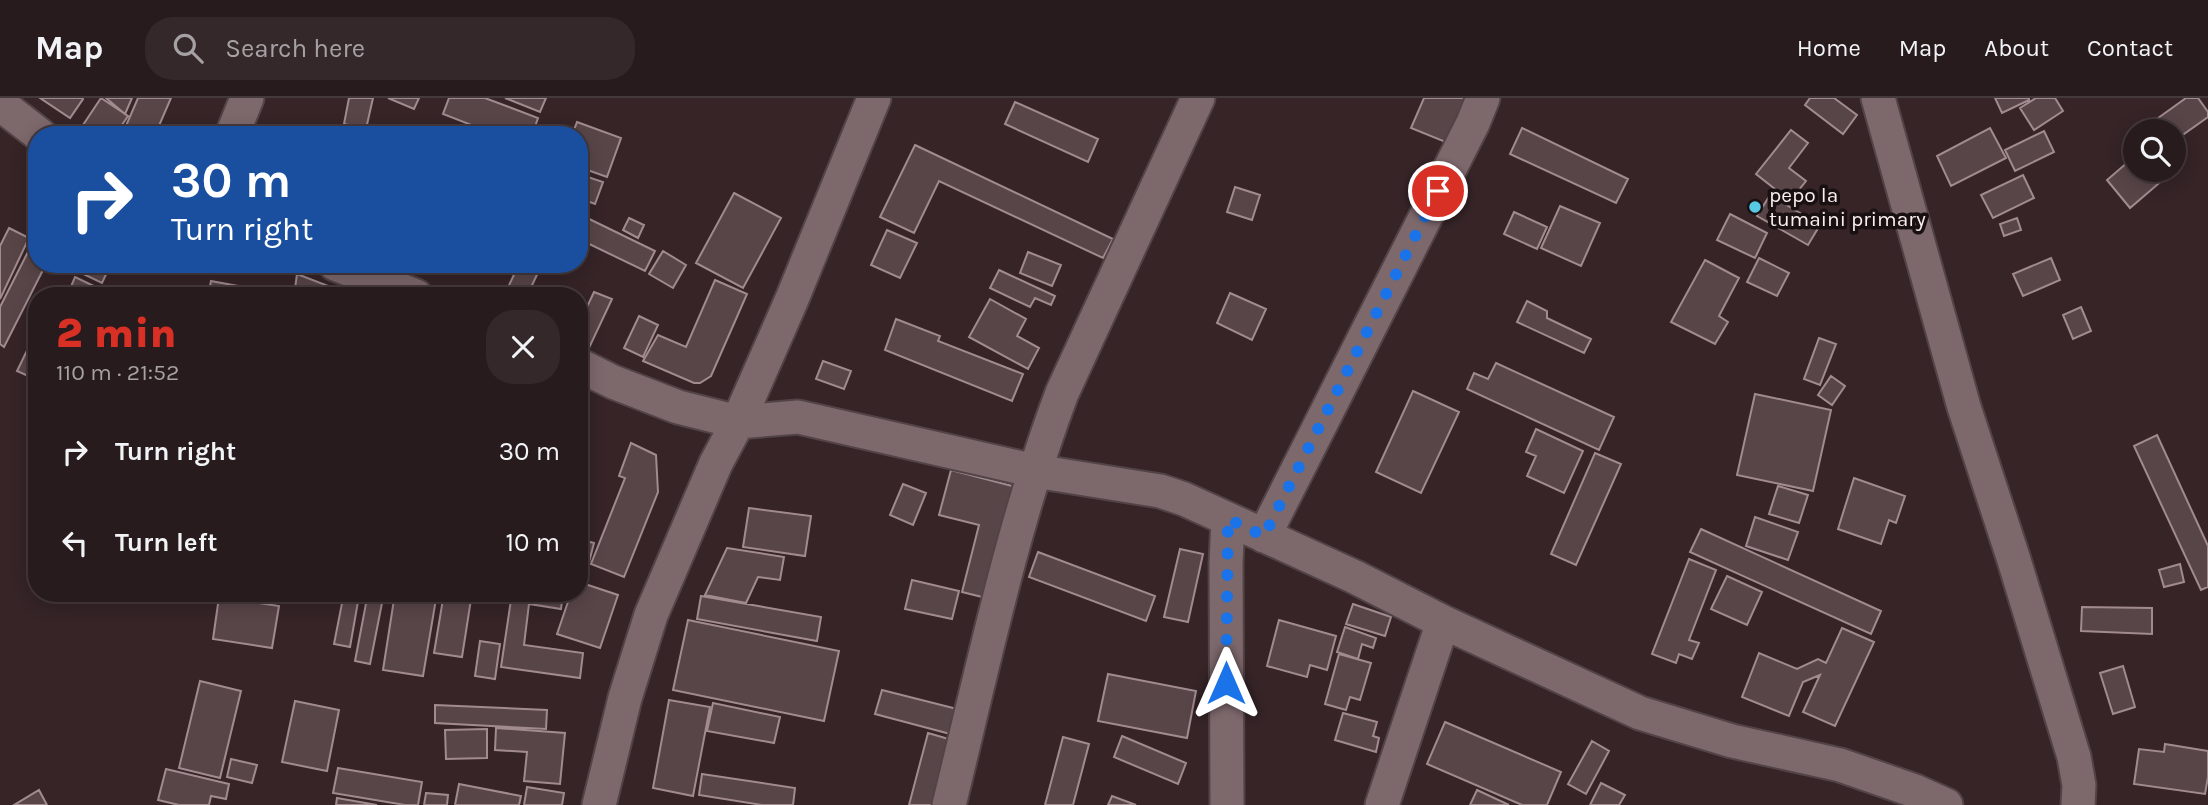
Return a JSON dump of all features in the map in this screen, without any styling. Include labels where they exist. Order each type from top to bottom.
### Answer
[{"type":"street","points":[[236,126],[247,98]]},
{"type":"street","points":[[599,805],[625,698],[651,615],[716,463],[738,422],[792,299],[874,98]]},
{"type":"street","points":[[949,805],[1010,559],[1035,471],[1062,393],[1198,98]]},
{"type":"street","points":[[1264,536],[1473,123],[1483,98]]},
{"type":"street","points":[[1878,98],[1964,407],[2014,557],[2074,757],[2079,785],[2078,805]]},
{"type":"street","points":[[0,104],[28,126]]},
{"type":"street","points":[[358,273],[393,287]]},
{"type":"street","points":[[588,370],[678,407],[738,422],[797,417],[1035,471],[1160,491],[1355,577],[1443,622],[1640,713],[1732,741],[1840,765],[1903,786],[1946,805]]},
{"type":"street","points":[[1227,805],[1228,519]]},
{"type":"street","points":[[1382,805],[1443,622]]},
{"type":"building","points":[[40,98],[82,98],[83,99],[70,118]]},
{"type":"building","points":[[101,98],[128,116],[121,126],[82,126]]},
{"type":"building","points":[[106,98],[132,98],[125,114]]},
{"type":"building","points":[[138,98],[171,98],[159,126],[126,126]]},
{"type":"building","points":[[349,98],[373,98],[367,126],[344,124]]},
{"type":"building","points":[[388,98],[419,98],[414,109]]},
{"type":"building","points":[[449,98],[485,98],[538,118],[535,126],[474,126],[443,114]]},
{"type":"building","points":[[505,98],[546,98],[540,112]]},
{"type":"building","points":[[1424,98],[1467,98],[1448,143],[1411,128]]},
{"type":"building","points":[[1810,98],[1834,98],[1857,115],[1843,134],[1805,105]]},
{"type":"building","points":[[1995,98],[2029,98],[2029,100],[2002,113]]},
{"type":"building","points":[[2036,98],[2055,98],[2063,111],[2034,130],[2020,108]]},
{"type":"building","points":[[2186,98],[2198,98],[2208,112],[2208,117],[2186,133],[2186,119],[2157,119]]},
{"type":"building","points":[[1015,102],[1098,139],[1088,162],[1005,124]]},
{"type":"building","points":[[588,126],[621,138],[607,177],[588,170]]},
{"type":"building","points":[[1522,128],[1628,179],[1616,203],[1510,154]]},
{"type":"building","points":[[1990,128],[2006,158],[1951,186],[1937,156]]},
{"type":"building","points":[[1791,130],[1808,143],[1789,168],[1806,181],[1790,201],[1756,174]]},
{"type":"building","points":[[2044,131],[2054,152],[2015,171],[2005,150]]},
{"type":"building","points":[[915,145],[1113,239],[1103,258],[939,181],[914,233],[880,217]]},
{"type":"building","points":[[2123,166],[2123,182],[2160,182],[2130,208],[2107,180]]},
{"type":"building","points":[[2023,175],[2034,198],[1993,218],[1981,195]]},
{"type":"building","points":[[588,177],[603,182],[595,204],[588,201]]},
{"type":"building","points":[[1235,187],[1260,195],[1252,220],[1227,212]]},
{"type":"building","points":[[734,193],[781,218],[743,288],[696,263]]},
{"type":"building","points":[[1770,195],[1820,225],[1808,245],[1757,216]]},
{"type":"building","points":[[1560,206],[1600,223],[1581,266],[1541,248]]},
{"type":"building","points":[[1514,212],[1547,227],[1537,249],[1504,234]]},
{"type":"building","points":[[1730,214],[1767,233],[1755,258],[1717,240]]},
{"type":"building","points":[[588,218],[655,251],[645,271],[588,243]]},
{"type":"building","points":[[629,218],[644,225],[638,238],[623,230]]},
{"type":"building","points":[[2017,218],[2021,230],[2004,236],[2000,224]]},
{"type":"building","points":[[9,228],[28,238],[0,299],[0,246]]},
{"type":"building","points":[[887,230],[917,243],[900,278],[871,265]]},
{"type":"building","points":[[663,251],[686,265],[673,288],[649,274]]},
{"type":"building","points":[[28,252],[28,273],[41,273],[34,287],[28,287],[28,300],[4,347],[0,344],[0,307]]},
{"type":"building","points":[[1028,252],[1061,265],[1052,286],[1020,273]]},
{"type":"building","points":[[1759,258],[1789,273],[1777,296],[1747,282]]},
{"type":"building","points":[[2051,258],[2060,280],[2023,296],[2013,274]]},
{"type":"building","points":[[1705,260],[1739,278],[1719,316],[1728,322],[1715,344],[1671,322]]},
{"type":"building","points":[[999,270],[1055,296],[1051,305],[1035,298],[1030,307],[990,288]]},
{"type":"building","points":[[81,273],[107,273],[102,283]]},
{"type":"building","points":[[515,273],[538,273],[531,287],[508,287]]},
{"type":"building","points":[[297,274],[331,287],[295,287]]},
{"type":"building","points":[[75,277],[96,287],[71,287]]},
{"type":"building","points":[[715,280],[747,294],[711,376],[700,383],[694,383],[643,361],[658,335],[686,347]]},
{"type":"building","points":[[211,281],[243,287],[210,287]]},
{"type":"building","points":[[594,292],[612,299],[589,348],[588,348],[588,305]]},
{"type":"building","points":[[1230,293],[1266,309],[1252,340],[1217,323]]},
{"type":"building","points":[[990,299],[1026,319],[1017,336],[1039,348],[1028,369],[969,337]]},
{"type":"building","points":[[1527,301],[1547,311],[1547,318],[1591,339],[1584,353],[1517,322]]},
{"type":"building","points":[[2081,307],[2091,331],[2073,339],[2063,315]]},
{"type":"building","points":[[639,316],[658,325],[643,357],[624,348]]},
{"type":"building","points":[[896,319],[940,336],[938,341],[1023,374],[1012,401],[885,350]]},
{"type":"building","points":[[1819,338],[1836,344],[1820,385],[1804,379]]},
{"type":"building","points":[[28,348],[28,376],[17,371]]},
{"type":"building","points":[[823,361],[851,371],[844,389],[816,379]]},
{"type":"building","points":[[1496,363],[1614,417],[1599,450],[1467,389],[1474,373],[1488,379]]},
{"type":"building","points":[[1831,376],[1845,386],[1832,405],[1818,395]]},
{"type":"building","points":[[1413,391],[1459,412],[1421,493],[1376,472]]},
{"type":"building","points":[[1755,394],[1831,410],[1813,491],[1737,475]]},
{"type":"building","points":[[1536,429],[1583,451],[1564,493],[1527,476],[1536,456],[1526,452]]},
{"type":"building","points":[[2157,435],[2208,546],[2208,587],[2201,590],[2134,446]]},
{"type":"building","points":[[631,443],[656,455],[658,492],[624,577],[591,564],[625,478],[619,476]]},
{"type":"building","points":[[1595,453],[1621,464],[1576,565],[1551,554]]},
{"type":"building","points":[[951,470],[1016,487],[986,598],[962,592],[979,525],[939,515]]},
{"type":"building","points":[[1854,478],[1905,496],[1896,523],[1889,520],[1881,544],[1838,529]]},
{"type":"building","points":[[903,484],[926,493],[913,525],[890,515]]},
{"type":"building","points":[[1778,486],[1808,495],[1799,523],[1769,514]]},
{"type":"building","points":[[749,508],[811,516],[805,556],[743,547]]},
{"type":"building","points":[[1755,517],[1798,532],[1788,560],[1746,546]]},
{"type":"building","points":[[1701,529],[1881,611],[1871,634],[1690,552]]},
{"type":"building","points":[[588,541],[594,543],[588,566]]},
{"type":"building","points":[[727,548],[784,557],[780,580],[758,577],[746,603],[705,595]]},
{"type":"building","points":[[1180,549],[1203,554],[1188,622],[1164,617]]},
{"type":"building","points":[[1038,552],[1155,596],[1146,621],[1029,577]]},
{"type":"building","points":[[1689,559],[1716,570],[1689,640],[1699,643],[1692,659],[1679,654],[1676,663],[1652,654]]},
{"type":"building","points":[[2180,564],[2184,582],[2164,587],[2159,570]]},
{"type":"building","points":[[1727,576],[1762,592],[1747,625],[1711,609]]},
{"type":"building","points":[[912,580],[959,591],[952,619],[905,609]]},
{"type":"building","points":[[588,585],[618,595],[600,648],[557,634],[568,602],[588,602]]},
{"type":"building","points":[[701,596],[821,617],[817,641],[697,619]]},
{"type":"building","points":[[218,602],[252,602],[279,606],[272,648],[213,639]]},
{"type":"building","points":[[342,602],[358,602],[350,647],[334,644]]},
{"type":"building","points":[[366,602],[382,602],[370,664],[355,661]]},
{"type":"building","points":[[394,602],[435,602],[423,676],[383,670]]},
{"type":"building","points":[[442,602],[471,602],[462,657],[434,653]]},
{"type":"building","points":[[511,602],[562,602],[561,609],[529,604],[524,645],[583,653],[580,678],[501,667]]},
{"type":"building","points":[[1353,604],[1391,617],[1385,636],[1346,624]]},
{"type":"building","points":[[2082,607],[2152,608],[2152,634],[2081,631]]},
{"type":"building","points":[[688,620],[839,651],[824,721],[673,690]]},
{"type":"building","points":[[1279,620],[1336,636],[1327,670],[1310,665],[1307,677],[1267,666]]},
{"type":"building","points":[[1345,627],[1376,638],[1373,648],[1362,644],[1358,659],[1337,652]]},
{"type":"building","points":[[1842,628],[1874,642],[1835,726],[1803,712],[1820,675],[1803,682],[1789,716],[1742,697],[1759,653],[1797,669],[1818,659],[1826,663]]},
{"type":"building","points":[[480,641],[500,644],[495,679],[475,676]]},
{"type":"building","points":[[1339,654],[1371,663],[1360,700],[1350,697],[1346,710],[1325,704]]},
{"type":"building","points":[[2123,666],[2135,707],[2113,714],[2100,673]]},
{"type":"building","points":[[1108,674],[1196,691],[1187,738],[1098,721]]},
{"type":"building","points":[[200,681],[241,691],[220,778],[179,768]]},
{"type":"building","points":[[882,690],[961,710],[954,735],[875,714]]},
{"type":"building","points":[[669,700],[710,707],[693,796],[653,788]]},
{"type":"building","points":[[295,701],[339,710],[327,771],[282,762]]},
{"type":"building","points":[[713,703],[780,717],[774,743],[707,731]]},
{"type":"building","points":[[435,705],[547,710],[546,729],[435,723]]},
{"type":"building","points":[[1343,713],[1377,722],[1373,736],[1379,738],[1376,752],[1335,740]]},
{"type":"building","points":[[1445,722],[1561,772],[1547,805],[1522,805],[1427,764]]},
{"type":"building","points":[[496,728],[565,733],[560,784],[524,781],[527,752],[495,750]]},
{"type":"building","points":[[487,729],[487,758],[446,759],[445,730]]},
{"type":"building","points":[[928,733],[952,740],[935,805],[909,805]]},
{"type":"building","points":[[1122,736],[1186,763],[1178,784],[1114,757]]},
{"type":"building","points":[[1063,737],[1089,744],[1073,805],[1045,805]]},
{"type":"building","points":[[1592,741],[1609,751],[1586,794],[1568,784]]},
{"type":"building","points":[[2165,744],[2208,751],[2205,794],[2134,784],[2139,749],[2164,752]]},
{"type":"building","points":[[231,759],[257,765],[252,783],[227,777]]},
{"type":"building","points":[[338,768],[422,782],[418,805],[333,793]]},
{"type":"building","points":[[166,769],[229,784],[226,799],[211,796],[209,805],[179,805],[158,800]]},
{"type":"building","points":[[702,774],[795,788],[793,805],[762,805],[699,795]]},
{"type":"building","points":[[1601,783],[1625,795],[1619,805],[1590,805]]},
{"type":"building","points":[[459,784],[521,796],[519,805],[455,805]]},
{"type":"building","points":[[527,787],[564,793],[562,805],[524,805]]},
{"type":"building","points":[[39,790],[47,805],[14,805]]},
{"type":"building","points":[[1477,790],[1509,805],[1470,805]]},
{"type":"building","points":[[426,793],[448,795],[447,805],[424,805]]},
{"type":"building","points":[[1112,796],[1136,805],[1108,805]]},
{"type":"building","points":[[337,798],[377,805],[336,805]]},
{"type":"place","name":"pepo la tumaini primary","points":[[1755,207]]},
{"type":"route","points":[[1226,683],[1228,519],[1264,536],[1438,191]]}]
